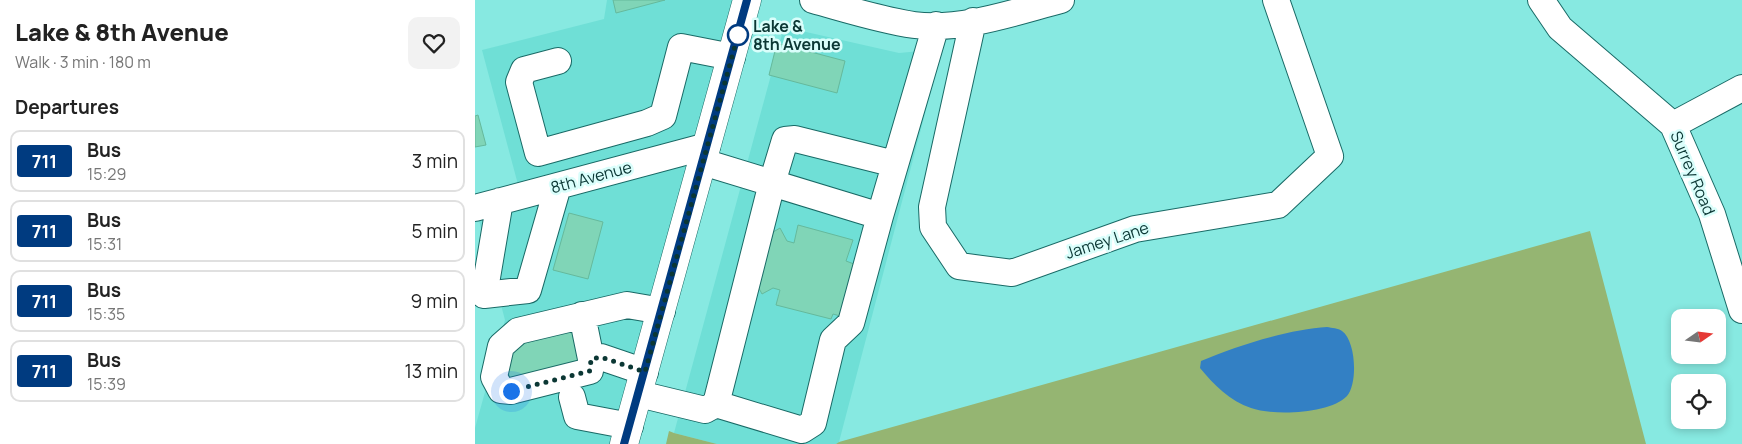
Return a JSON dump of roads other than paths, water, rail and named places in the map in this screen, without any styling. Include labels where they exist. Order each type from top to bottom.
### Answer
[{"type":"main road","points":[[627,435],[747,0]]},
{"type":"street","points":[[813,0],[912,24],[936,25],[973,21],[1061,0]]},
{"type":"street","name":"Jamey Lane","points":[[973,21],[932,207],[933,227],[959,266],[1011,273],[1135,229],[1279,205],[1330,156],[1276,0]]},
{"type":"street","name":"Surrey Road","points":[[1541,0],[1560,28],[1673,125],[1711,214],[1742,310]]},
{"type":"street","points":[[662,311],[627,305],[518,331],[501,346],[494,377],[501,390],[511,391],[591,365],[601,357],[642,383],[705,410],[716,404],[802,430],[813,423],[833,340],[851,323],[936,25]]},
{"type":"street","points":[[538,153],[647,123],[663,116],[681,47],[732,57]]},
{"type":"street","points":[[500,201],[484,295],[528,290],[551,188],[538,169],[538,153],[519,82],[525,70],[558,61]]},
{"type":"street","points":[[1673,125],[1742,88]]},
{"type":"street","points":[[716,404],[772,183],[785,140],[795,139],[895,164]]},
{"type":"street","points":[[705,154],[772,183],[880,216]]},
{"type":"street","name":"8th Avenue","points":[[475,208],[551,188],[705,154]]},
{"type":"street","points":[[581,316],[591,365]]},
{"type":"street","points":[[572,397],[577,416],[627,435]]},
{"type":"water","points":[[1327,327],[1340,330],[1347,336],[1354,362],[1351,390],[1339,402],[1328,407],[1301,412],[1273,412],[1251,408],[1223,392],[1200,368],[1201,361],[1246,344],[1296,331]]},
{"type":"place","name":"Lake & 8th Avenue","points":[[738,35]]}]
